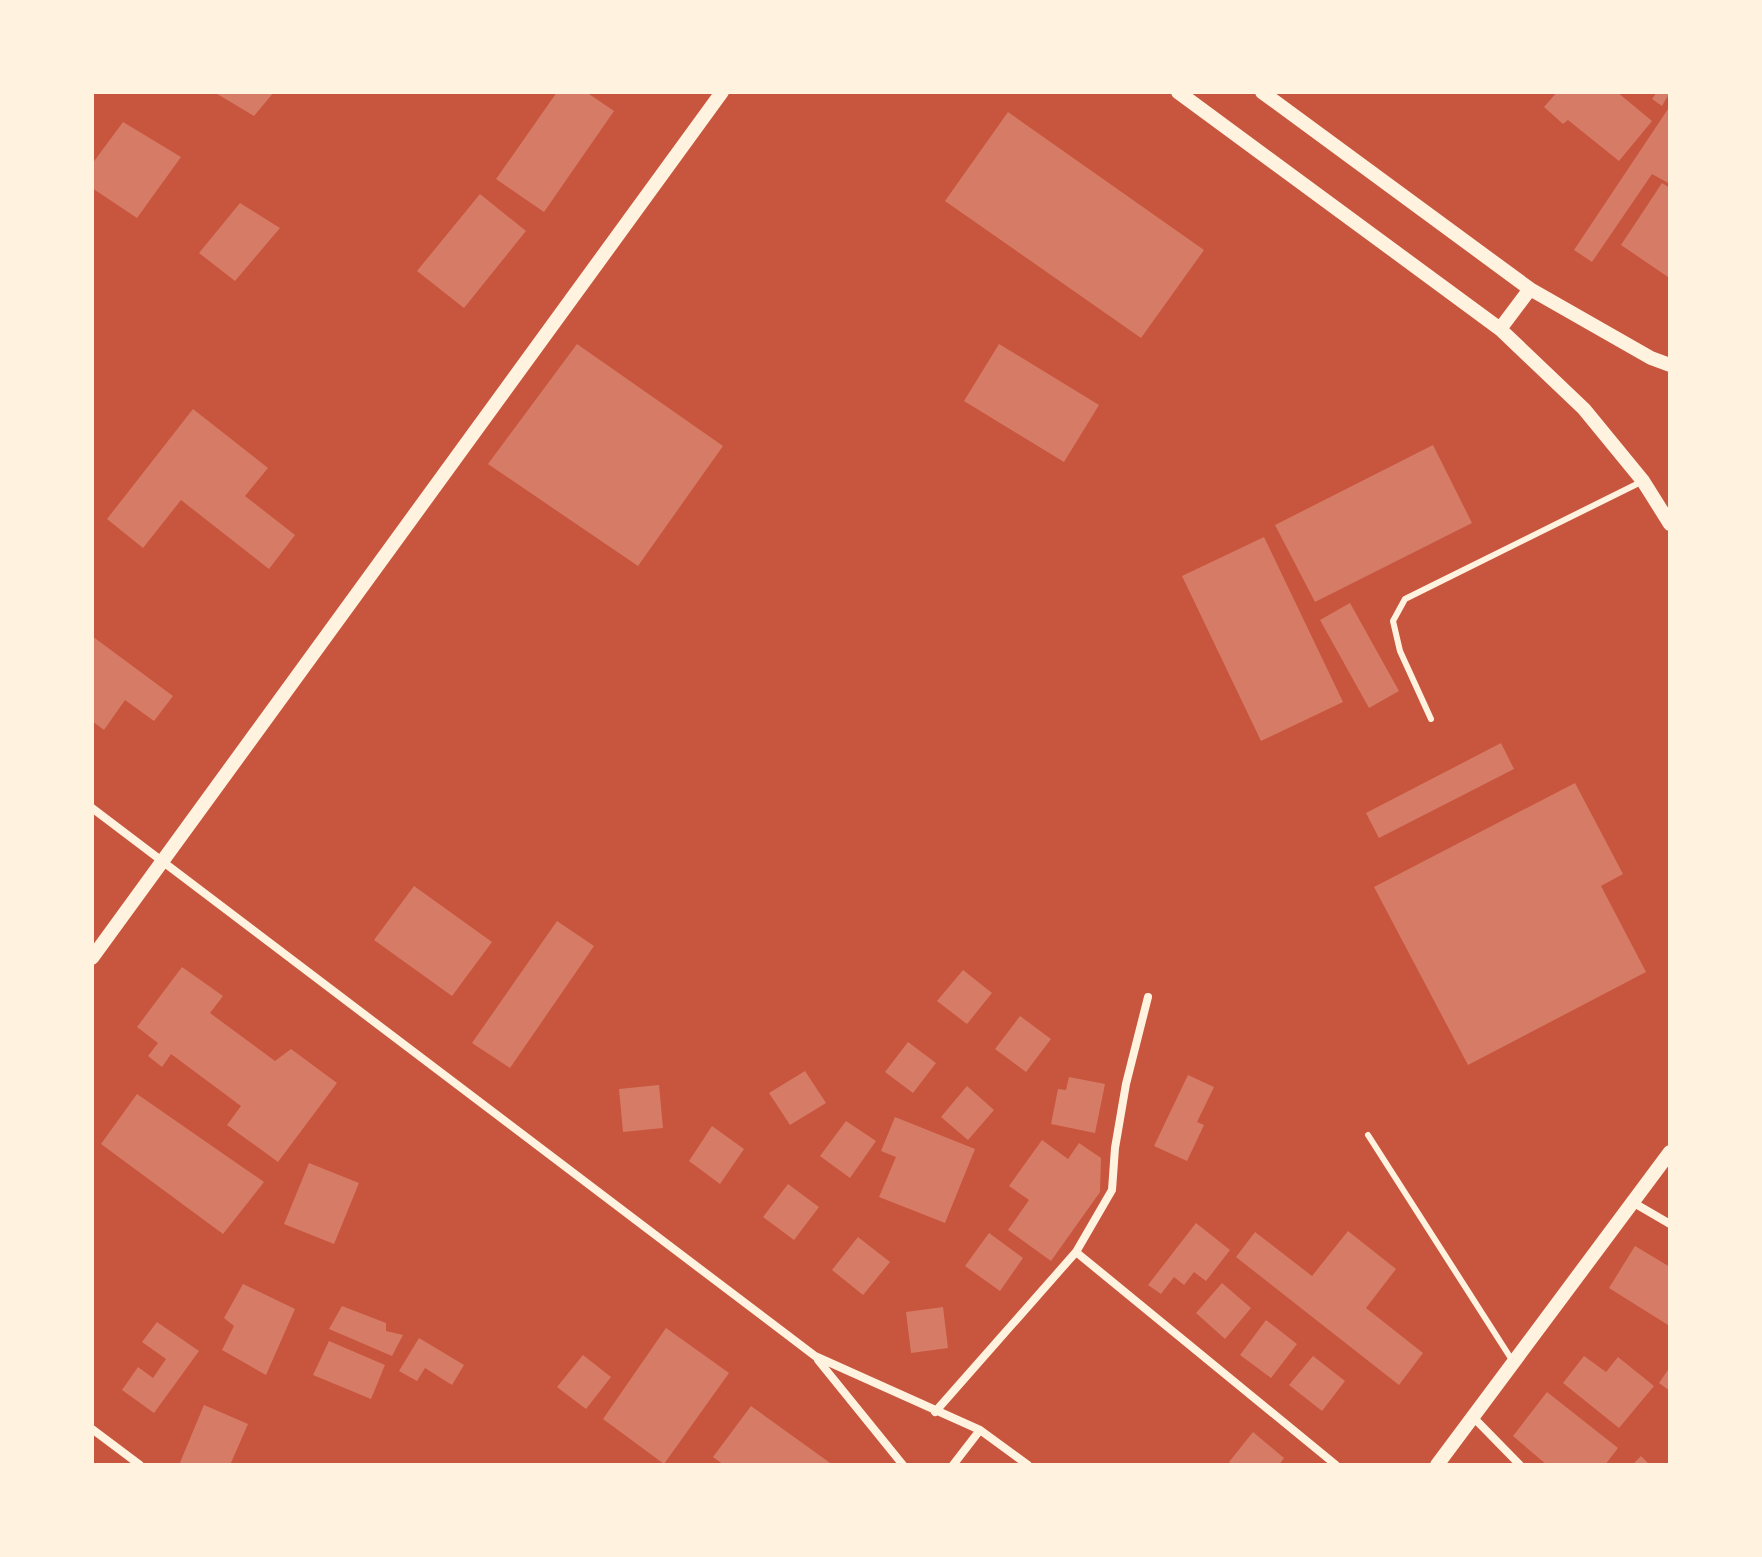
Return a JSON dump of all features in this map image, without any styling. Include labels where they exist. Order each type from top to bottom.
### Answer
[{"type":"street","points":[[92,958],[722,92]]},
{"type":"street","points":[[1178,92],[1500,329],[1584,409],[1643,481],[1670,524]]},
{"type":"street","points":[[1262,92],[1530,289],[1651,358],[1670,365]]},
{"type":"street","points":[[1500,329],[1530,289]]},
{"type":"street","points":[[92,808],[815,1356],[980,1430],[1028,1465]]},
{"type":"street","points":[[935,1412],[1076,1252],[1112,1190],[1115,1148],[1126,1084],[1148,997]]},
{"type":"street","points":[[1437,1465],[1670,1152]]},
{"type":"street","points":[[1634,1203],[1670,1224]]},
{"type":"street","points":[[1076,1252],[1336,1465]]},
{"type":"street","points":[[815,1356],[903,1465]]},
{"type":"street","points":[[1473,1417],[1520,1465]]},
{"type":"street","points":[[92,1429],[140,1465]]},
{"type":"street","points":[[953,1465],[980,1430]]},
{"type":"lane","points":[[1431,719],[1400,651],[1393,621],[1405,599],[1643,481]]},
{"type":"lane","points":[[1368,1135],[1514,1363]]},
{"type":"building","points":[[214,92],[274,92],[254,116]]},
{"type":"building","points":[[557,92],[586,92],[614,111],[544,212],[496,179]]},
{"type":"building","points":[[1557,92],[1617,92],[1652,121],[1619,161],[1568,120],[1563,124],[1544,107]]},
{"type":"building","points":[[1657,92],[1670,92],[1662,106],[1652,99]]},
{"type":"building","points":[[1670,106],[1670,184],[1652,174],[1592,262],[1574,250]]},
{"type":"building","points":[[1008,112],[1204,250],[1141,338],[945,201]]},
{"type":"building","points":[[123,122],[181,157],[137,218],[92,188],[92,164]]},
{"type":"building","points":[[1662,183],[1670,188],[1668,277],[1621,245]]},
{"type":"building","points":[[480,194],[526,231],[464,308],[417,271]]},
{"type":"building","points":[[240,203],[280,228],[235,281],[199,253]]},
{"type":"building","points":[[577,344],[723,446],[638,566],[488,464]]},
{"type":"building","points":[[999,344],[1099,405],[1064,462],[964,401]]},
{"type":"building","points":[[193,409],[268,468],[245,496],[295,535],[269,569],[181,500],[143,548],[107,519]]},
{"type":"building","points":[[1433,445],[1472,523],[1315,602],[1275,525]]},
{"type":"building","points":[[1264,537],[1343,702],[1261,741],[1182,576]]},
{"type":"building","points":[[1350,603],[1399,691],[1369,708],[1320,620]]},
{"type":"building","points":[[92,636],[173,696],[154,721],[125,700],[104,730],[92,721]]},
{"type":"building","points":[[1501,743],[1514,769],[1379,838],[1366,813]]},
{"type":"building","points":[[1575,783],[1623,874],[1601,886],[1646,972],[1468,1065],[1374,887]]},
{"type":"building","points":[[414,886],[492,942],[452,996],[374,940]]},
{"type":"building","points":[[557,921],[594,946],[510,1068],[472,1043]]},
{"type":"building","points":[[182,967],[223,996],[210,1013],[275,1061],[291,1049],[337,1083],[278,1162],[227,1125],[241,1106],[171,1054],[162,1067],[148,1056],[158,1043],[137,1027]]},
{"type":"building","points":[[963,970],[992,993],[967,1024],[937,1001]]},
{"type":"building","points":[[1020,1016],[1051,1039],[1026,1072],[995,1049]]},
{"type":"building","points":[[908,1042],[936,1063],[913,1093],[885,1072]]},
{"type":"building","points":[[805,1071],[826,1103],[790,1125],[769,1093]]},
{"type":"building","points":[[1188,1075],[1214,1087],[1197,1122],[1204,1125],[1187,1161],[1154,1146]]},
{"type":"building","points":[[1069,1077],[1105,1084],[1095,1133],[1051,1124],[1058,1089],[1066,1090]]},
{"type":"building","points":[[659,1085],[663,1128],[623,1132],[619,1089]]},
{"type":"building","points":[[967,1086],[994,1110],[968,1140],[941,1117]]},
{"type":"building","points":[[137,1094],[264,1182],[223,1234],[101,1144]]},
{"type":"building","points":[[895,1117],[975,1149],[945,1223],[879,1197],[896,1157],[881,1151]]},
{"type":"building","points":[[846,1121],[876,1141],[850,1178],[820,1156]]},
{"type":"building","points":[[712,1126],[744,1149],[720,1184],[689,1161]]},
{"type":"building","points":[[1042,1140],[1068,1159],[1079,1143],[1101,1158],[1100,1192],[1051,1261],[1008,1230],[1029,1200],[1009,1186]]},
{"type":"building","points":[[309,1163],[359,1183],[334,1244],[284,1224]]},
{"type":"building","points":[[788,1184],[819,1207],[794,1240],[763,1217]]},
{"type":"building","points":[[1196,1223],[1230,1250],[1206,1281],[1194,1272],[1184,1285],[1174,1277],[1161,1294],[1148,1285]]},
{"type":"building","points":[[1348,1231],[1396,1269],[1366,1308],[1423,1353],[1399,1385],[1236,1257],[1255,1232],[1312,1276]]},
{"type":"building","points":[[989,1233],[1023,1258],[1000,1291],[965,1266]]},
{"type":"building","points":[[858,1237],[890,1262],[863,1295],[832,1270]]},
{"type":"building","points":[[1635,1246],[1670,1267],[1668,1325],[1609,1288]]},
{"type":"building","points":[[1222,1283],[1251,1308],[1225,1339],[1196,1313]]},
{"type":"building","points":[[243,1284],[295,1309],[266,1375],[222,1350],[234,1326],[224,1318]]},
{"type":"building","points":[[342,1306],[386,1323],[386,1331],[403,1335],[392,1356],[329,1329]]},
{"type":"building","points":[[943,1307],[948,1348],[911,1353],[906,1312]]},
{"type":"building","points":[[1266,1320],[1297,1344],[1271,1378],[1240,1355]]},
{"type":"building","points":[[157,1322],[199,1351],[154,1413],[122,1390],[138,1367],[153,1378],[166,1359],[142,1342]]},
{"type":"building","points":[[666,1328],[729,1373],[664,1464],[603,1419]]},
{"type":"building","points":[[419,1338],[464,1365],[452,1385],[425,1368],[417,1381],[399,1371]]},
{"type":"building","points":[[329,1341],[385,1365],[371,1399],[313,1375]]},
{"type":"building","points":[[583,1355],[611,1377],[586,1409],[557,1387]]},
{"type":"building","points":[[1313,1356],[1345,1381],[1322,1411],[1289,1385]]},
{"type":"building","points":[[1584,1356],[1606,1372],[1618,1357],[1654,1386],[1619,1428],[1563,1383]]},
{"type":"building","points":[[1670,1367],[1670,1391],[1659,1383]]},
{"type":"building","points":[[1547,1392],[1618,1448],[1605,1465],[1547,1465],[1513,1436]]},
{"type":"building","points":[[204,1405],[248,1424],[230,1465],[179,1465]]},
{"type":"building","points":[[751,1406],[833,1465],[724,1465],[713,1457]]},
{"type":"building","points":[[1253,1432],[1284,1458],[1279,1465],[1233,1465],[1229,1462]]},
{"type":"building","points":[[1641,1456],[1650,1465],[1632,1465]]}]
